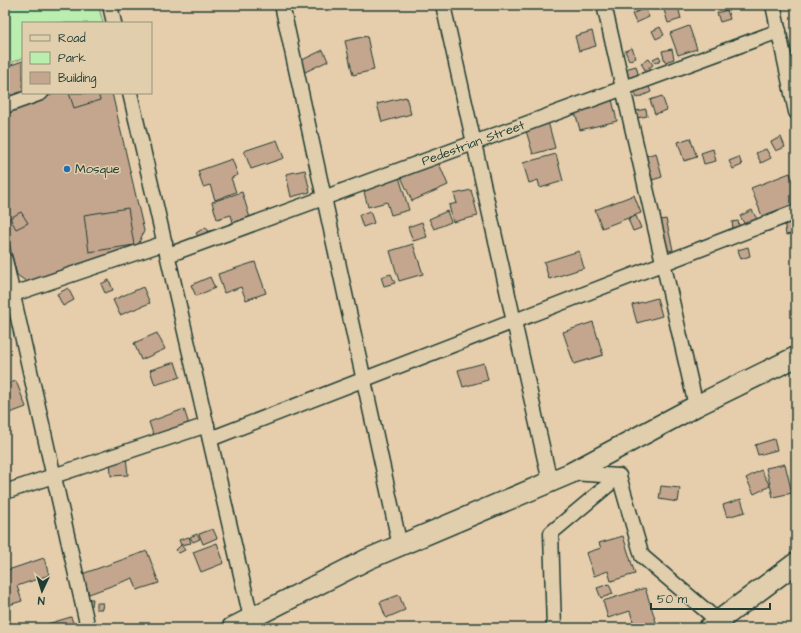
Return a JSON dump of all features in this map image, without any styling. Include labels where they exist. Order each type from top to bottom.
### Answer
[{"type":"main road","points":[[232,628],[368,559],[571,473],[696,406],[796,356]]},
{"type":"main road","points":[[718,625],[796,564]]},
{"type":"street","points":[[110,5],[114,22]]},
{"type":"street","points":[[282,5],[400,546]]},
{"type":"street","points":[[443,5],[550,482]]},
{"type":"street","points":[[604,5],[696,406]]},
{"type":"street","points":[[773,5],[796,112]]},
{"type":"street","name":"Pedestrian Street","points":[[9,296],[166,249],[324,198],[779,31]]},
{"type":"street","points":[[5,106],[38,94]]},
{"type":"street","points":[[130,94],[252,618]]},
{"type":"street","points":[[5,492],[54,476],[209,432],[363,380],[796,212]]},
{"type":"street","points":[[5,260],[9,296],[54,476],[88,628]]},
{"type":"street","points":[[571,473],[619,476]]},
{"type":"street","points":[[619,476],[642,556],[718,625]]},
{"type":"street","points":[[554,628],[551,533],[619,476]]},
{"type":"green space","points":[[5,5],[98,5],[103,22],[22,22],[22,58],[5,65]]},
{"type":"building","points":[[678,6],[681,19],[668,23],[664,10]]},
{"type":"building","points":[[645,8],[649,17],[636,23],[632,14]]},
{"type":"building","points":[[727,10],[730,19],[720,22],[717,13]]},
{"type":"building","points":[[689,26],[697,49],[678,55],[670,33]]},
{"type":"building","points":[[660,27],[664,35],[656,39],[652,31]]},
{"type":"building","points":[[592,31],[596,46],[579,51],[575,36]]},
{"type":"building","points":[[367,36],[374,70],[353,75],[345,41]]},
{"type":"building","points":[[632,48],[636,58],[629,60],[625,51]]},
{"type":"building","points":[[672,49],[674,59],[665,62],[662,51]]},
{"type":"building","points":[[323,50],[328,61],[305,72],[300,61]]},
{"type":"building","points":[[659,56],[661,60],[655,63],[653,59]]},
{"type":"building","points":[[649,59],[653,65],[645,70],[641,63]]},
{"type":"building","points":[[22,61],[22,94],[5,107],[5,67]]},
{"type":"building","points":[[636,66],[639,77],[628,80],[625,69]]},
{"type":"building","points":[[648,85],[651,92],[637,98],[634,91]]},
{"type":"building","name":"Mosque","points":[[54,94],[112,94],[144,231],[138,245],[27,282],[17,275],[5,227],[5,112]]},
{"type":"building","points":[[69,94],[98,94],[100,100],[74,108]]},
{"type":"building","points":[[611,95],[617,121],[580,130],[573,105]]},
{"type":"building","points":[[662,96],[667,110],[655,114],[650,100]]},
{"type":"building","points":[[406,97],[411,114],[382,122],[377,104]]},
{"type":"building","points":[[646,109],[647,116],[637,118],[636,111]]},
{"type":"building","points":[[547,118],[555,148],[533,154],[524,124]]},
{"type":"building","points":[[781,137],[785,147],[776,151],[771,142]]},
{"type":"building","points":[[690,138],[697,157],[684,161],[678,142]]},
{"type":"building","points":[[277,140],[284,158],[251,169],[244,151]]},
{"type":"building","points":[[713,149],[716,161],[704,164],[701,153]]},
{"type":"building","points":[[766,149],[771,158],[761,163],[756,153]]},
{"type":"building","points":[[656,153],[662,177],[652,180],[646,156]]},
{"type":"building","points":[[556,154],[563,181],[540,188],[538,180],[529,183],[523,163]]},
{"type":"building","points":[[739,157],[742,165],[733,169],[729,161]]},
{"type":"building","points":[[232,159],[238,175],[231,178],[236,192],[215,200],[210,185],[203,187],[198,171]]},
{"type":"building","points":[[438,161],[448,185],[412,201],[401,177]]},
{"type":"building","points":[[305,170],[310,192],[291,197],[286,174]]},
{"type":"building","points":[[790,173],[796,189],[796,203],[762,216],[751,188]]},
{"type":"building","points":[[399,177],[409,210],[391,215],[387,202],[368,207],[363,188]]},
{"type":"building","points":[[471,190],[478,216],[453,222],[449,205],[457,203],[454,194]]},
{"type":"building","points":[[242,192],[251,221],[234,226],[231,215],[217,219],[212,202]]},
{"type":"building","points":[[634,195],[641,213],[602,228],[595,210]]},
{"type":"building","points":[[128,208],[134,245],[89,252],[84,215]]},
{"type":"building","points":[[752,210],[757,219],[745,225],[740,216]]},
{"type":"building","points":[[370,211],[374,223],[363,227],[359,215]]},
{"type":"building","points":[[447,211],[451,222],[434,229],[429,219]]},
{"type":"building","points":[[21,212],[28,223],[16,229],[10,218]]},
{"type":"building","points":[[636,216],[641,228],[633,231],[628,219]]},
{"type":"building","points":[[796,217],[796,233],[786,235],[784,219]]},
{"type":"building","points":[[666,219],[673,250],[668,251],[661,220]]},
{"type":"building","points":[[738,221],[741,233],[734,234],[732,222]]},
{"type":"building","points":[[422,222],[427,237],[413,241],[408,227]]},
{"type":"building","points":[[206,227],[213,238],[203,244],[196,233]]},
{"type":"building","points":[[413,244],[423,274],[399,281],[390,251]]},
{"type":"building","points":[[748,247],[750,256],[741,259],[738,250]]},
{"type":"building","points":[[579,251],[584,268],[549,279],[544,262]]},
{"type":"building","points":[[255,262],[266,293],[246,300],[241,287],[224,293],[218,274]]},
{"type":"building","points":[[391,274],[395,283],[384,286],[381,277]]},
{"type":"building","points":[[210,277],[215,288],[196,296],[191,285]]},
{"type":"building","points":[[109,280],[113,290],[105,293],[101,284]]},
{"type":"building","points":[[143,287],[150,303],[120,315],[113,300]]},
{"type":"building","points":[[68,288],[74,300],[63,306],[57,294]]},
{"type":"building","points":[[657,298],[662,316],[637,323],[632,305]]},
{"type":"building","points":[[593,322],[603,355],[574,364],[563,332]]},
{"type":"building","points":[[157,333],[165,349],[141,360],[134,343]]},
{"type":"building","points":[[175,362],[180,377],[155,385],[150,370]]},
{"type":"building","points":[[484,363],[488,380],[463,387],[458,370]]},
{"type":"building","points":[[16,381],[26,407],[10,413],[5,402],[5,385]]},
{"type":"building","points":[[184,409],[190,428],[155,440],[149,422]]},
{"type":"building","points":[[774,439],[777,450],[758,455],[755,445]]},
{"type":"building","points":[[126,457],[128,475],[111,476],[110,458]]},
{"type":"building","points":[[785,464],[792,493],[773,497],[766,468]]},
{"type":"building","points":[[761,470],[770,486],[754,494],[746,478]]},
{"type":"building","points":[[661,486],[680,488],[678,502],[659,499]]},
{"type":"building","points":[[741,499],[745,512],[727,517],[723,505]]},
{"type":"building","points":[[213,529],[217,538],[203,544],[199,534]]},
{"type":"building","points":[[197,534],[200,539],[193,542],[190,537]]},
{"type":"building","points":[[623,536],[635,574],[611,581],[608,571],[594,576],[586,553],[601,548],[599,543]]},
{"type":"building","points":[[189,537],[191,543],[181,545],[179,540]]},
{"type":"building","points":[[217,543],[224,563],[201,572],[193,552]]},
{"type":"building","points":[[181,545],[185,550],[179,553],[176,550]]},
{"type":"building","points":[[147,551],[159,583],[137,590],[133,578],[89,594],[82,574]]},
{"type":"building","points":[[44,558],[49,575],[17,586],[22,601],[5,606],[5,571]]},
{"type":"building","points":[[609,584],[613,594],[601,598],[597,588]]},
{"type":"building","points":[[645,588],[658,628],[635,628],[630,611],[608,618],[603,601]]},
{"type":"building","points":[[399,595],[405,610],[386,618],[380,602]]},
{"type":"building","points":[[87,599],[93,599],[92,606],[86,606]]},
{"type":"building","points":[[96,603],[103,603],[102,609],[96,609]]},
{"type":"building","points":[[71,617],[75,628],[34,628]]},
{"type":"building","points":[[325,624],[326,628],[307,628]]},
{"type":"place","name":"Mosque","points":[[67,169]]}]
